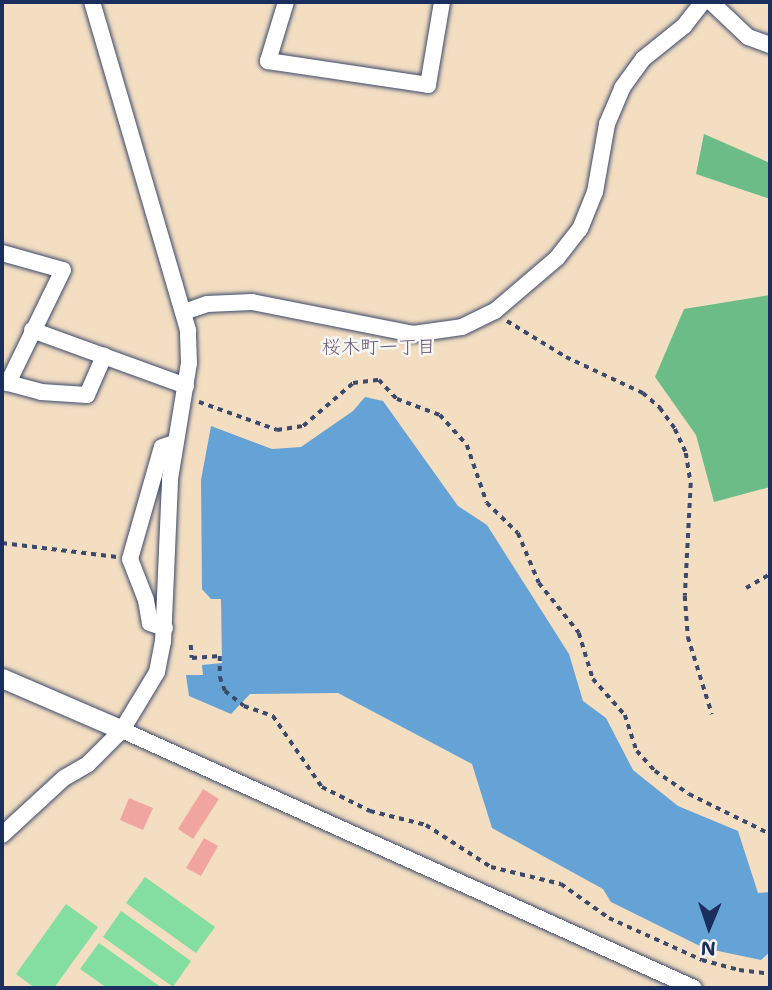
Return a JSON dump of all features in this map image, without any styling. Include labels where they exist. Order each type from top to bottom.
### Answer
[{"type":"street","points":[[2,835],[64,778],[88,764],[122,730],[157,672],[165,628],[170,479],[190,346],[184,312],[92,2]]},
{"type":"street","points":[[286,2],[268,61],[428,86],[442,2]]},
{"type":"street","points":[[184,312],[207,304],[252,302],[412,334],[462,327],[495,311],[557,258],[580,229],[595,192],[607,124],[622,88],[643,60],[691,19],[703,2]]},
{"type":"street","points":[[711,2],[748,37],[770,45]]},
{"type":"street","points":[[2,253],[63,270],[5,381],[41,393],[87,395],[104,356]]},
{"type":"street","points":[[32,330],[104,356],[185,391]]},
{"type":"street","points":[[165,628],[150,623],[146,600],[130,559],[162,447],[174,443]]},
{"type":"street","points":[[2,678],[694,988]]},
{"type":"path","points":[[495,311],[566,356],[643,393],[660,408],[675,429],[686,453],[691,484],[686,587],[688,638],[712,714]]},
{"type":"path","points":[[185,391],[277,430],[303,426],[353,383],[379,380],[397,399],[440,415],[467,446],[487,502],[518,533],[539,583],[579,633],[593,679],[625,715],[637,751],[655,771],[689,794],[770,834]]},
{"type":"path","points":[[2,543],[130,559]]},
{"type":"path","points":[[746,588],[770,574]]},
{"type":"path","points":[[191,645],[192,658],[220,656],[220,677],[225,691],[244,706],[272,716],[321,787],[370,811],[426,825],[491,867],[561,884],[609,918],[702,960],[740,970],[770,974]]},
{"type":"green space","points":[[704,134],[770,163],[770,199],[696,174]]},
{"type":"green space","points":[[770,295],[770,487],[714,502],[696,435],[655,377],[684,309]]},
{"type":"green space","points":[[145,877],[215,927],[196,953],[126,903]]},
{"type":"green space","points":[[66,904],[98,927],[54,988],[35,988],[16,974]]},
{"type":"green space","points":[[121,911],[191,961],[173,987],[103,937]]},
{"type":"green space","points":[[99,943],[162,988],[107,988],[80,969]]},
{"type":"water","points":[[365,397],[383,401],[458,506],[487,525],[569,654],[583,701],[606,718],[633,770],[678,806],[738,831],[758,893],[770,892],[770,952],[761,960],[704,948],[611,902],[603,889],[492,828],[472,764],[338,693],[250,694],[231,714],[189,696],[186,675],[203,675],[202,665],[222,663],[221,599],[211,599],[202,589],[201,480],[211,426],[272,449],[301,447],[353,411]]},
{"type":"building","points":[[203,789],[219,799],[193,839],[178,829]]},
{"type":"building","points":[[129,798],[153,808],[143,830],[120,820]]},
{"type":"building","points":[[204,838],[218,846],[201,876],[186,868]]},
{"type":"district","name":"桜木町一丁目","points":[[379,347]]}]
